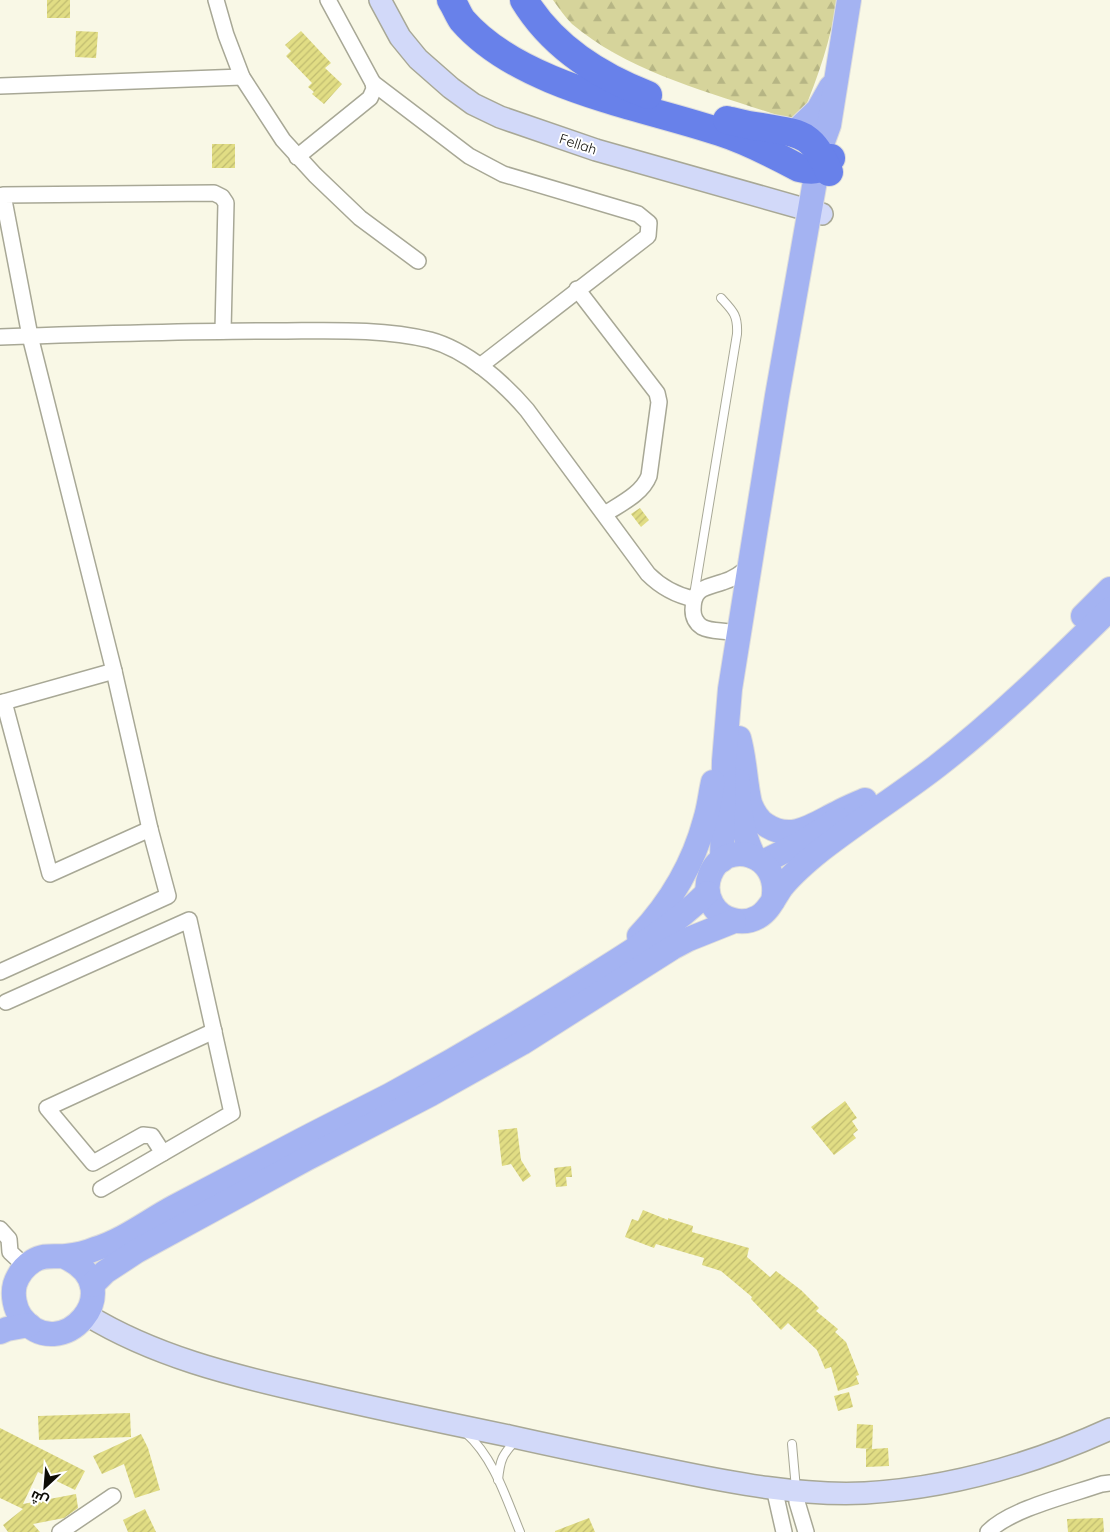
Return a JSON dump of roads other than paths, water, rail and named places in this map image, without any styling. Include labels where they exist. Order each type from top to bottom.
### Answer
[{"type":"highway","points":[[451,0],[461,19],[473,30],[499,51],[533,72],[571,87],[720,132],[819,167]]},
{"type":"highway","points":[[524,0],[537,19],[558,41],[588,64],[619,83],[651,96],[719,117],[795,132],[809,140],[819,167]]},
{"type":"main road","name":"Fellah","points":[[380,0],[400,37],[418,59],[451,88],[473,104],[508,120],[596,150],[816,213]]},
{"type":"main road","points":[[722,860],[732,739],[748,662],[816,213],[819,167],[829,125],[849,0]]},
{"type":"main road","points":[[795,132],[807,122],[822,103],[834,82],[838,67]]},
{"type":"main road","points":[[773,901],[775,890],[770,870],[758,859],[747,844],[740,808],[738,776],[732,739],[730,689],[740,635],[749,566],[816,213]]},
{"type":"main road","points":[[734,921],[720,914],[710,901],[708,884],[710,874],[715,866],[729,856],[737,854],[758,859],[803,842],[865,800],[928,753],[1001,693],[1038,660],[1110,589]]},
{"type":"main road","points":[[92,1285],[105,1272],[137,1251],[306,1159],[431,1094],[522,1043],[672,948],[734,921],[750,921],[764,914],[792,876],[804,864],[936,767],[994,720],[1110,609]]},
{"type":"main road","points":[[732,739],[751,804],[756,815],[772,829],[784,833],[806,830],[865,800]]},
{"type":"main road","points":[[607,966],[648,926],[668,902],[684,876],[697,848],[706,819],[716,771],[732,739]]},
{"type":"main road","points":[[7,1246],[32,1261],[44,1256],[65,1256],[96,1250],[114,1242],[172,1209],[389,1095],[511,1027],[677,921],[708,893]]},
{"type":"main road","points":[[7,1246],[19,1275],[7,1299],[29,1325],[37,1330],[55,1334],[73,1328],[87,1315],[92,1301],[92,1285],[88,1276],[82,1267],[65,1256]]},
{"type":"main road","points":[[87,1315],[106,1327],[162,1352],[241,1377],[710,1479],[774,1488],[863,1493],[920,1488],[976,1476],[1036,1459],[1082,1442],[1110,1429]]},
{"type":"main road","points":[[0,1332],[7,1328],[29,1325]]},
{"type":"street","points":[[216,0],[226,35],[242,78],[283,140],[297,157],[360,218],[418,261]]},
{"type":"street","points":[[297,157],[370,98],[374,89],[328,0]]},
{"type":"street","points":[[0,86],[242,78]]},
{"type":"street","points":[[373,84],[469,156],[503,174],[638,214],[649,223],[648,236],[577,289],[480,366]]},
{"type":"street","points":[[0,972],[168,896],[150,830],[114,671],[30,336],[1,190],[214,192],[222,197],[226,203],[224,331]]},
{"type":"street","points":[[577,289],[657,393],[659,402],[647,482],[641,489],[604,514]]},
{"type":"street","points":[[0,337],[224,331],[357,331],[392,334],[431,341],[464,356],[506,387],[527,410],[648,574],[655,581],[673,592],[694,599]]},
{"type":"street","points":[[740,635],[704,628],[699,625],[693,616],[694,599],[700,590],[733,578],[749,566]]},
{"type":"street","points":[[114,671],[2,702],[50,874],[150,830]]},
{"type":"street","points":[[6,1002],[189,920],[232,1113],[101,1188]]},
{"type":"street","points":[[163,1153],[152,1136],[143,1135],[93,1163],[47,1108],[214,1031]]},
{"type":"street","points":[[988,1532],[1010,1516],[1102,1484],[1110,1484]]},
{"type":"street","points":[[774,1488],[784,1532]]},
{"type":"street","points":[[796,1490],[801,1531]]},
{"type":"street","points":[[60,1532],[113,1496]]},
{"type":"lane","points":[[694,599],[738,334],[738,321],[733,311],[720,298]]},
{"type":"lane","points":[[457,1425],[473,1440],[487,1459],[520,1532]]},
{"type":"lane","points":[[498,1480],[500,1461],[518,1438]]},
{"type":"lane","points":[[792,1444],[796,1490]]}]
